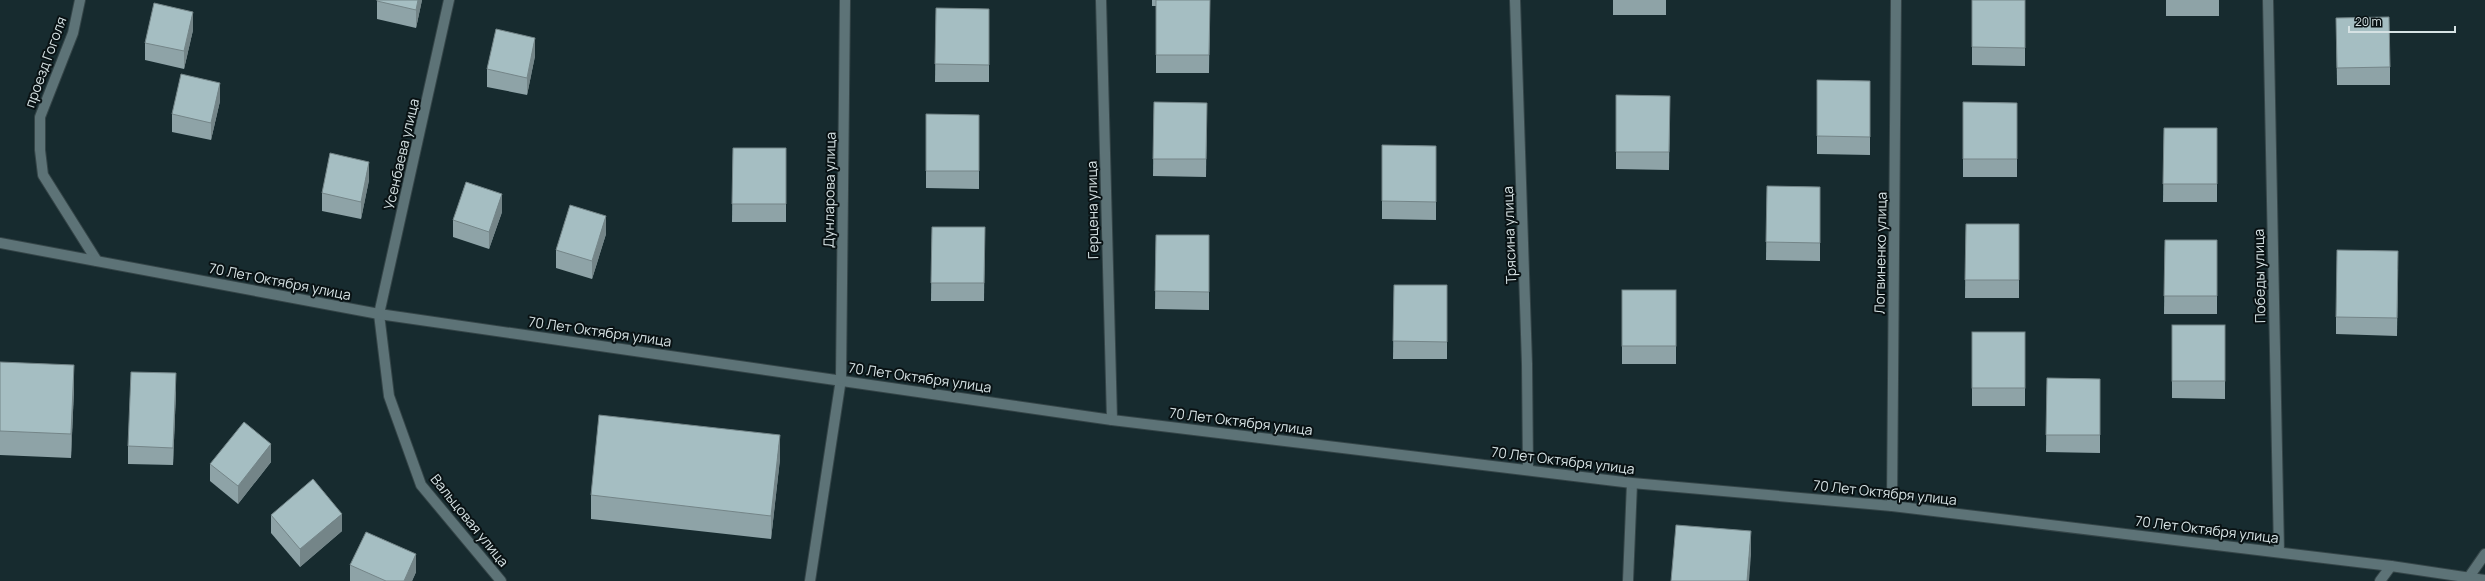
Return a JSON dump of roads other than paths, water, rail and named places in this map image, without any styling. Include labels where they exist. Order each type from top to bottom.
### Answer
[{"type":"street","name":"проезд Гоголя","points":[[80,0],[73,33],[40,117],[40,150],[43,175],[97,261]]},
{"type":"street","name":"Усенбаева улица","points":[[379,314],[449,0]]},
{"type":"street","name":"Дунларова улица","points":[[810,581],[841,380],[845,0]]},
{"type":"street","name":"Герцена улица","points":[[1101,0],[1112,420]]},
{"type":"street","name":"Трясина улица","points":[[1515,0],[1527,364],[1528,470]]},
{"type":"street","name":"Логвиненко улица","points":[[1892,506],[1896,0]]},
{"type":"street","name":"Победы улица","points":[[2268,0],[2279,552]]},
{"type":"street","name":"70 Лет Октября улица","points":[[0,243],[379,314],[1112,420],[1632,483],[1892,506],[2279,552],[2391,566],[2485,580]]},
{"type":"street","name":"Вальцовая улица","points":[[379,314],[389,396],[421,485],[501,581]]},
{"type":"street","points":[[1628,581],[1632,483]]},
{"type":"street","points":[[2469,577],[2485,554]]},
{"type":"street","points":[[2380,581],[2391,566]]}]
